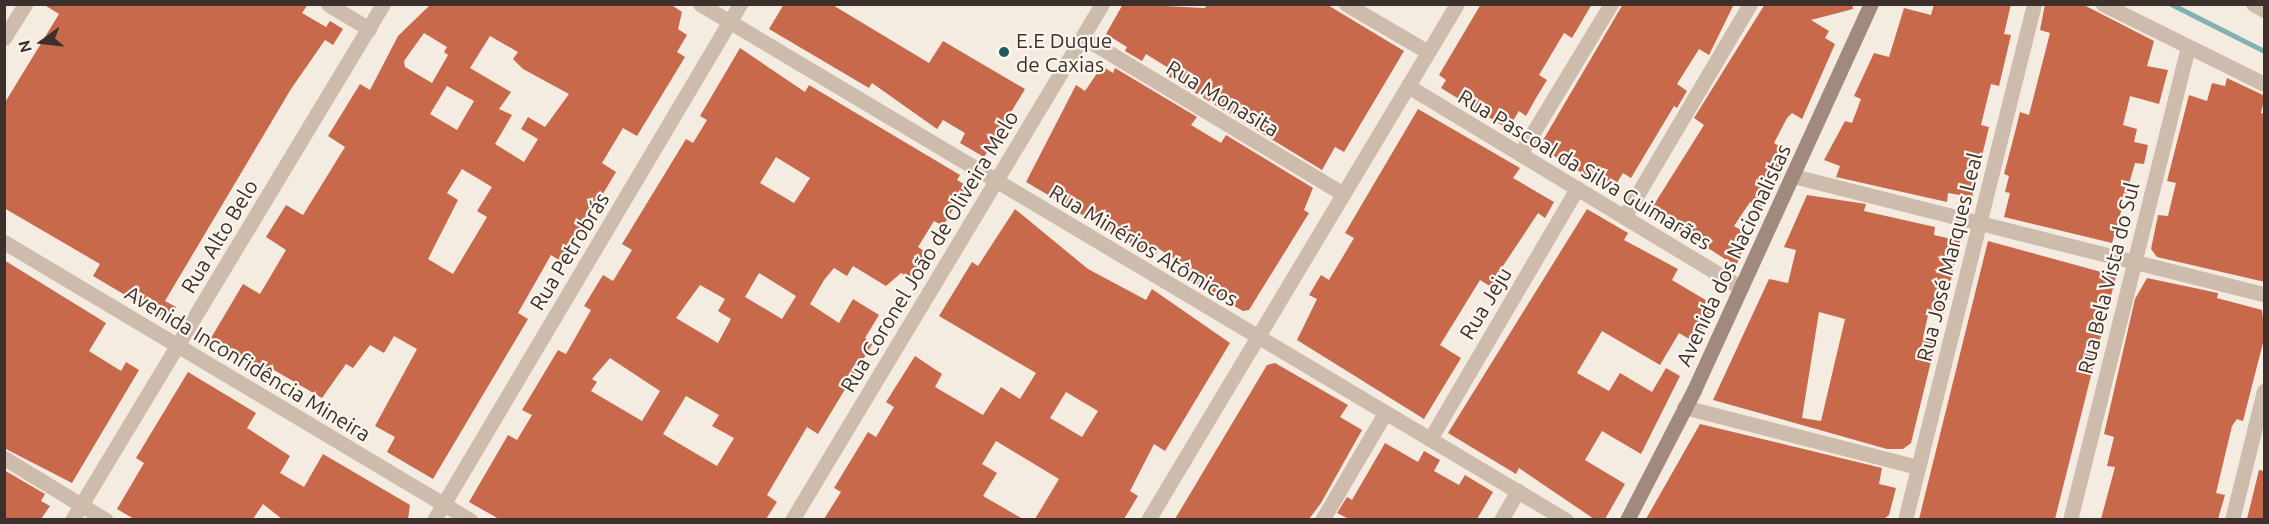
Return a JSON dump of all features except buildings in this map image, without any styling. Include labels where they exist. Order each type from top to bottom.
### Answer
[{"type":"main road","name":"Avenida dos Nacionalistas","points":[[1627,519],[1741,288],[1871,4]]},
{"type":"street","points":[[4,38],[25,4]]},
{"type":"street","points":[[328,4],[369,29]]},
{"type":"street","name":"Rua Alto Belo","points":[[72,519],[383,4]]},
{"type":"street","name":"Rua Minérios Atômicos","points":[[700,4],[1566,519]]},
{"type":"street","name":"Rua Petrobrás","points":[[434,519],[740,4]]},
{"type":"street","name":"Rua Coronel João de Oliveira Melo","points":[[792,519],[1102,4]]},
{"type":"street","points":[[1346,4],[1428,52]]},
{"type":"street","points":[[1148,519],[1457,4]]},
{"type":"street","points":[[1520,153],[1611,4]]},
{"type":"street","points":[[1624,217],[1750,4]]},
{"type":"street","name":"Rua José Marques Leal","points":[[1905,519],[2034,4]]},
{"type":"street","points":[[2103,4],[2265,84]]},
{"type":"street","points":[[2253,4],[2265,10]]},
{"type":"street","name":"Rua Monasita","points":[[1083,37],[1343,194]]},
{"type":"street","name":"Rua Bela Vista do Sul","points":[[2070,519],[2188,47]]},
{"type":"street","name":"Rua Pascoal da Silva Guimarães","points":[[1408,86],[1741,288]]},
{"type":"street","points":[[1793,176],[2265,294]]},
{"type":"street","name":"Rua Jeju","points":[[1430,440],[1577,188]]},
{"type":"street","name":"Avenida Inconfidência Mineira","points":[[4,242],[470,519]]},
{"type":"street","points":[[2232,519],[2265,391]]},
{"type":"street","points":[[1684,407],[1918,467]]},
{"type":"street","points":[[1322,519],[1385,413]]},
{"type":"street","points":[[4,458],[106,519]]},
{"type":"street","points":[[1502,519],[1518,491]]},
{"type":"waterway","points":[[2171,4],[2264,51]]},
{"type":"place","name":"E.E Duque de Caxias","points":[[1004,52]]}]
